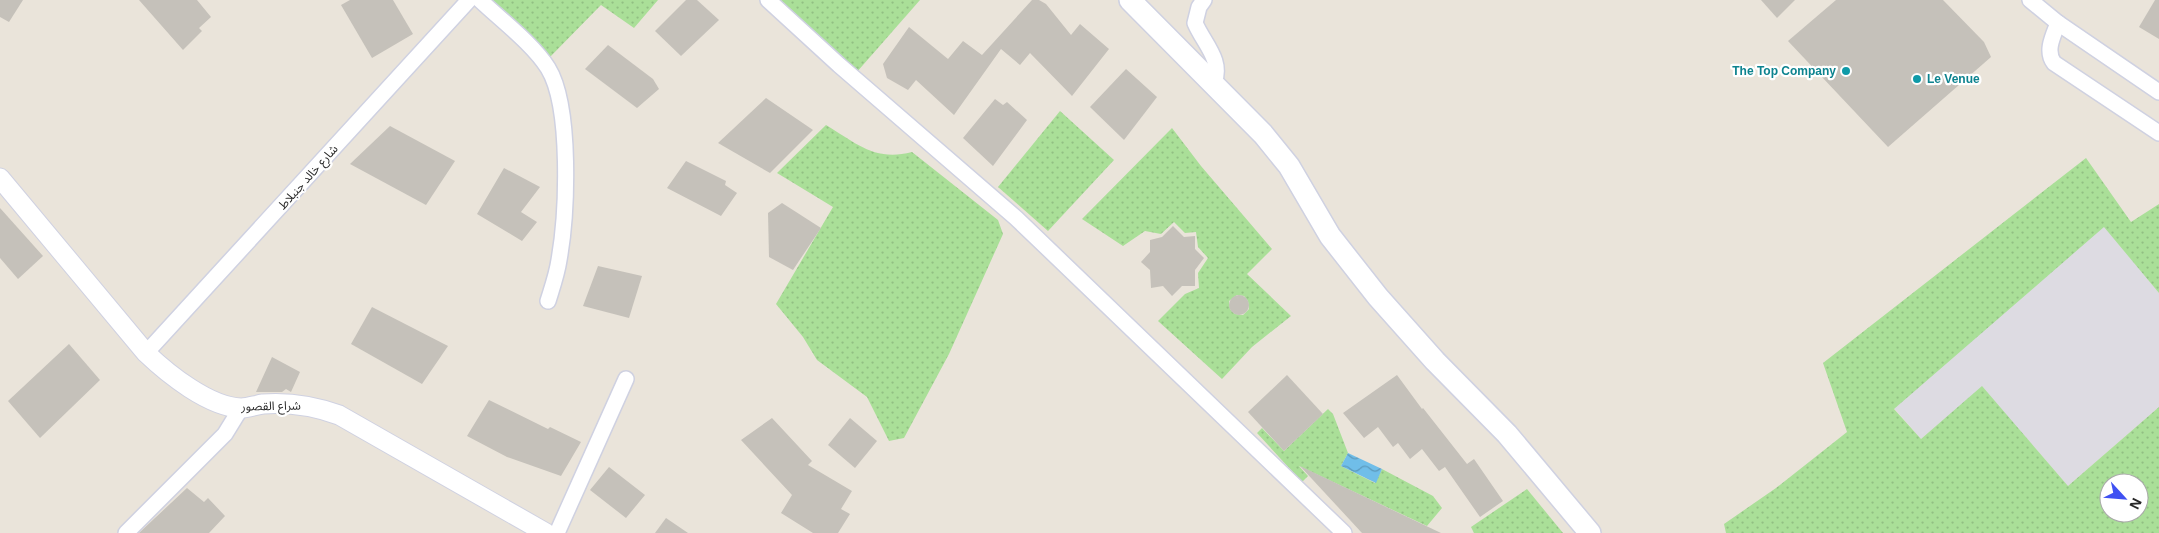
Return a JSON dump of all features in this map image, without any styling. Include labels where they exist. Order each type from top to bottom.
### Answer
[{"type":"main road","points":[[1130,0],[1263,134],[1284,160],[1330,236],[1378,298],[1435,361],[1507,434],[1590,533]]},
{"type":"street","name":"شارع خالد جنبلاط","points":[[146,353],[469,0]]},
{"type":"street","points":[[480,0],[540,58],[554,80],[562,105],[564,138],[563,222],[559,263],[548,301]]},
{"type":"street","points":[[768,0],[846,71],[1016,218],[1344,533]]},
{"type":"street","points":[[1204,0],[1199,7],[1195,24],[1216,60],[1217,74],[1214,83]]},
{"type":"street","points":[[2030,0],[2058,23],[2159,92]]},
{"type":"street","points":[[2058,23],[2049,51],[2050,58],[2054,63],[2159,133]]},
{"type":"street","name":"شراع القصور","points":[[0,178],[146,353],[163,369],[185,384],[218,403],[241,408],[262,404],[296,404],[319,408],[339,415],[546,533]]},
{"type":"street","points":[[557,533],[626,379]]},
{"type":"street","points":[[126,533],[225,434],[241,408]]},
{"type":"shaded area","points":[[2104,226],[2159,293],[2159,407],[2068,486],[1982,387],[1921,439],[1894,408]]},
{"type":"green space","points":[[490,0],[658,0],[634,28],[601,5],[550,57]]},
{"type":"green space","points":[[778,0],[920,0],[856,73]]},
{"type":"green space","points":[[1060,111],[1114,160],[1048,231],[998,187]]},
{"type":"green space","points":[[826,125],[876,153],[887,155],[912,152],[998,220],[1003,234],[949,354],[904,438],[889,441],[867,397],[817,360],[803,337],[776,304],[833,207],[777,173]]},
{"type":"green space","points":[[1172,128],[1201,166],[1272,249],[1247,274],[1291,316],[1252,347],[1222,379],[1158,321],[1185,294],[1199,288],[1198,273],[1208,258],[1198,247],[1196,232],[1185,233],[1174,222],[1161,234],[1145,231],[1123,246],[1082,219]],"holes":[[[1237,295],[1244,296],[1248,301],[1249,309],[1243,315],[1235,314],[1230,309],[1229,301]]]},
{"type":"green space","points":[[2086,158],[2131,222],[2159,204],[2159,293],[2104,227],[1894,409],[1921,439],[1982,386],[2068,486],[2159,407],[2159,533],[1726,533],[1724,524],[1776,488],[1847,432],[1823,363]]},
{"type":"green space","points":[[1328,409],[1333,414],[1348,453],[1341,466],[1375,483],[1382,469],[1433,496],[1442,508],[1427,526],[1299,466],[1308,476],[1302,482],[1257,433],[1262,428],[1284,451]]},
{"type":"green space","points":[[1527,489],[1563,533],[1474,533],[1471,527]]},
{"type":"water","points":[[1348,453],[1382,469],[1376,483],[1341,466]]},
{"type":"building","points":[[0,0],[23,0],[9,22],[0,17]]},
{"type":"building","points":[[139,0],[197,0],[211,17],[199,28],[202,31],[183,50]]},
{"type":"building","points":[[350,0],[393,0],[413,34],[372,58],[341,5]]},
{"type":"building","points":[[686,0],[697,0],[719,20],[681,56],[655,31]]},
{"type":"building","points":[[1032,0],[1039,0],[1046,4],[1071,35],[1080,24],[1109,49],[1072,96],[1030,53],[1020,65],[1001,49],[954,115],[916,80],[908,90],[887,78],[883,64],[909,27],[948,59],[963,41],[982,55]]},
{"type":"building","points":[[1761,0],[1795,0],[1777,18]]},
{"type":"building","points":[[1836,0],[1943,0],[1984,42],[1991,57],[1888,147],[1788,41]]},
{"type":"building","points":[[2155,0],[2159,0],[2159,39],[2139,27]]},
{"type":"building","points":[[608,45],[653,79],[659,89],[637,108],[585,69]]},
{"type":"building","points":[[1126,69],[1157,97],[1124,140],[1090,107]]},
{"type":"building","points":[[766,98],[813,130],[770,173],[718,143]]},
{"type":"building","points":[[995,99],[1003,105],[1007,102],[1027,120],[993,166],[963,138]]},
{"type":"building","points":[[390,126],[455,161],[426,205],[350,164]]},
{"type":"building","points":[[686,161],[726,181],[725,185],[737,193],[721,216],[667,188]]},
{"type":"building","points":[[504,168],[540,187],[521,212],[537,222],[522,241],[477,214]]},
{"type":"building","points":[[782,203],[821,228],[793,270],[769,257],[768,213]]},
{"type":"building","points":[[0,208],[43,256],[18,279],[0,258]]},
{"type":"building","points":[[1173,226],[1184,237],[1195,236],[1195,249],[1204,258],[1195,270],[1195,286],[1182,286],[1172,296],[1163,286],[1151,288],[1150,270],[1141,262],[1150,252],[1150,240],[1162,237]]},
{"type":"building","points":[[598,266],[642,276],[629,318],[583,306]]},
{"type":"building","points":[[1239,295],[1246,298],[1249,305],[1246,312],[1239,315],[1232,312],[1229,305],[1232,298]]},
{"type":"building","points":[[372,307],[448,346],[422,384],[351,344]]},
{"type":"building","points":[[69,344],[100,380],[40,438],[8,401]]},
{"type":"building","points":[[272,357],[300,372],[291,392],[286,389],[282,392],[256,392]]},
{"type":"building","points":[[1287,375],[1323,414],[1284,451],[1248,412]]},
{"type":"building","points":[[1397,375],[1467,464],[1474,459],[1503,501],[1480,517],[1445,467],[1439,471],[1422,449],[1410,459],[1398,443],[1393,447],[1378,427],[1364,438],[1343,413]]},
{"type":"building","points":[[489,400],[548,429],[550,427],[581,442],[561,476],[507,457],[467,436]]},
{"type":"building","points":[[772,418],[812,461],[808,465],[852,491],[841,509],[850,514],[838,533],[813,533],[781,513],[792,495],[741,440]]},
{"type":"building","points":[[850,418],[877,441],[855,468],[828,445]]},
{"type":"building","points":[[1300,466],[1441,533],[1362,533]]},
{"type":"building","points":[[609,467],[645,495],[626,518],[590,490]]},
{"type":"building","points":[[187,488],[204,502],[208,498],[225,516],[209,533],[139,533]]},
{"type":"building","points":[[666,518],[688,533],[655,533]]},
{"type":"place","name":"The Top Company","points":[[1846,71]]},
{"type":"place","name":"Le Venue","points":[[1917,79]]}]
